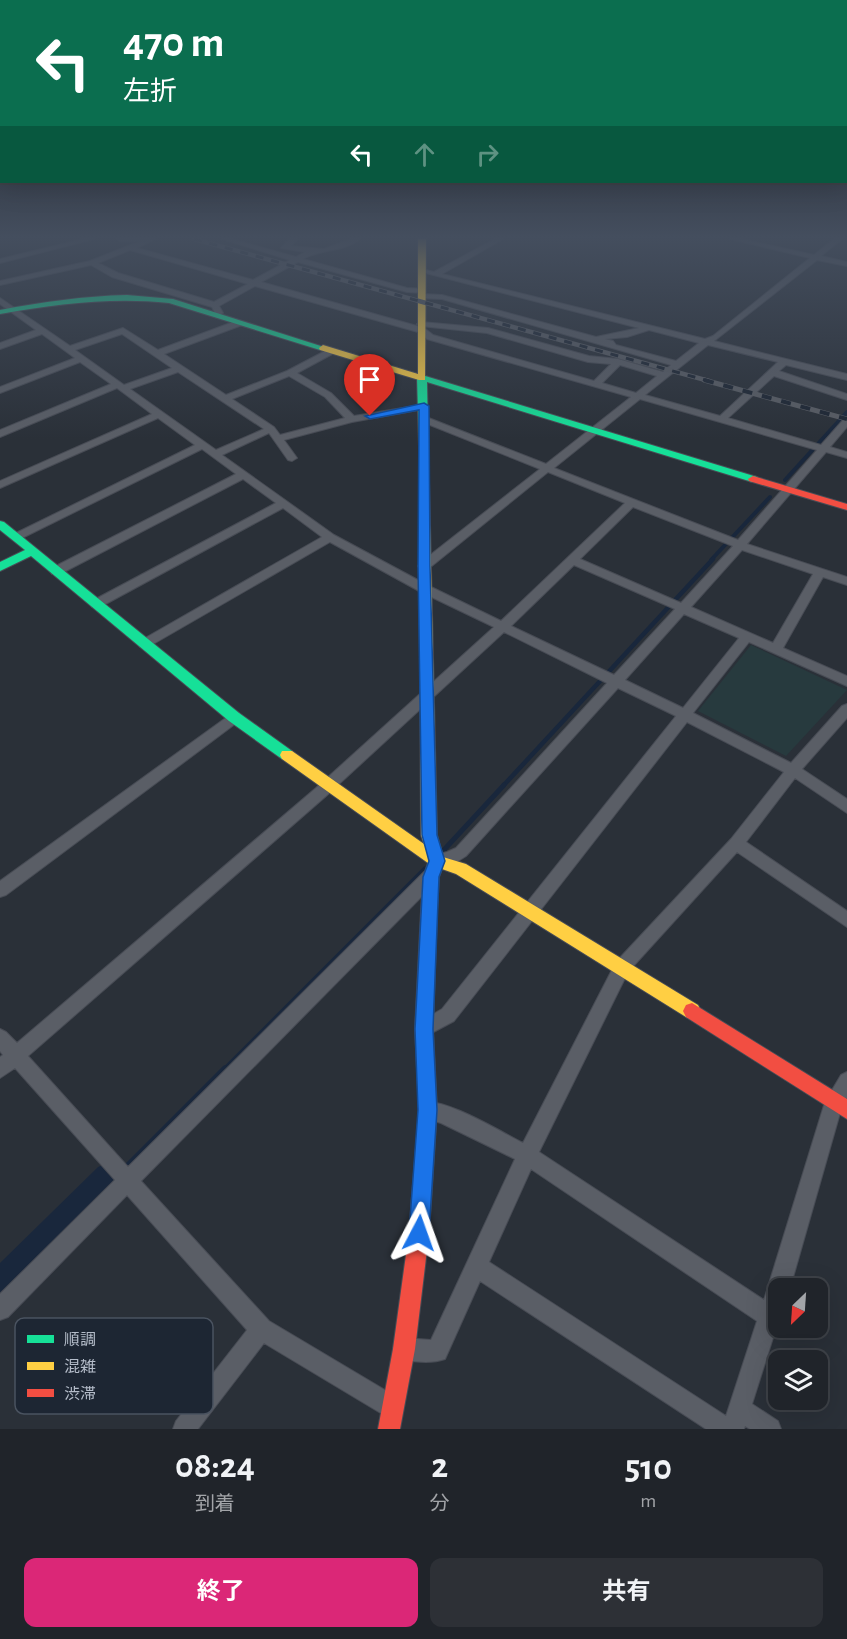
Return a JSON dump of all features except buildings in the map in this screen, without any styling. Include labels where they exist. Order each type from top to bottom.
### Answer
[{"type":"street","points":[[6,311],[43,306]]},
{"type":"street","points":[[192,306],[218,311],[225,306]]},
{"type":"street","points":[[203,306],[239,323],[847,507]]},
{"type":"street","points":[[341,306],[421,327],[488,331],[505,347],[596,384],[847,455]]},
{"type":"street","points":[[389,1429],[404,1349],[419,1233],[428,1110],[424,1029],[433,859],[429,835],[426,699],[422,306]]},
{"type":"street","points":[[474,306],[678,364]]},
{"type":"street","points":[[566,306],[847,377]]},
{"type":"street","points":[[424,566],[707,341],[716,338],[755,306]]},
{"type":"street","points":[[6,311],[42,330],[70,349],[330,537],[425,589],[503,625],[793,770],[847,807]]},
{"type":"street","points":[[158,353],[239,323]]},
{"type":"street","points":[[421,327],[430,337],[618,362],[664,375]]},
{"type":"street","points":[[592,338],[627,334],[650,327]]},
{"type":"street","points":[[0,346],[42,330]]},
{"type":"street","points":[[70,349],[123,331],[271,429],[292,458]]},
{"type":"street","points":[[227,398],[290,373],[331,351]]},
{"type":"street","points":[[0,390],[82,358]]},
{"type":"street","points":[[722,419],[775,373],[785,361]]},
{"type":"street","points":[[596,384],[618,362]]},
{"type":"street","points":[[0,434],[121,386],[180,368]]},
{"type":"street","points":[[290,373],[328,395],[352,419]]},
{"type":"street","points":[[775,373],[847,397]]},
{"type":"street","points":[[278,438],[352,419],[424,413],[546,468],[632,503],[739,545],[847,581]]},
{"type":"street","points":[[0,485],[159,414]]},
{"type":"street","points":[[0,1309],[124,1174],[433,859],[451,858],[461,852],[847,422]]},
{"type":"street","points":[[216,454],[271,429]]},
{"type":"street","points":[[16,537],[202,445]]},
{"type":"street","points":[[56,571],[243,475]]},
{"type":"street","points":[[96,604],[284,503]]},
{"type":"street","points":[[0,1069],[332,785],[574,560],[632,503]]},
{"type":"street","points":[[0,524],[234,717],[433,859],[460,869],[530,911],[841,1106]]},
{"type":"street","points":[[144,644],[330,537]]},
{"type":"street","points":[[0,567],[32,551]]},
{"type":"street","points":[[574,560],[847,681]]},
{"type":"street","points":[[776,649],[820,572]]},
{"type":"street","points":[[424,1029],[448,1016],[747,636]]},
{"type":"street","points":[[404,1349],[437,1351],[527,1155],[622,967],[736,843],[793,770],[847,709]]},
{"type":"street","points":[[0,890],[234,717]]},
{"type":"street","points":[[736,843],[847,920]]},
{"type":"street","points":[[0,1038],[261,1329],[393,1408]]},
{"type":"street","points":[[783,1278],[841,1106],[847,1081]]},
{"type":"street","points":[[428,1110],[443,1114],[527,1155],[768,1316]]},
{"type":"street","points":[[475,1265],[726,1429]]},
{"type":"street","points":[[768,1323],[737,1419],[770,1429]]},
{"type":"street","points":[[213,1391],[261,1329]]},
{"type":"street","points":[[184,1429],[196,1414]]},
{"type":"green space","points":[[751,645],[847,690],[786,756],[698,711]]},
{"type":"waterway","points":[[785,480],[847,412]]},
{"type":"waterway","points":[[711,560],[770,497]]},
{"type":"waterway","points":[[503,786],[713,559]]},
{"type":"waterway","points":[[442,852],[504,785]]},
{"type":"waterway","points":[[124,1170],[425,869]]},
{"type":"waterway","points":[[0,1293],[112,1181]]},
{"type":"railway","points":[[436,306],[709,381]]},
{"type":"railway","points":[[704,380],[847,419]]},
{"type":"traffic: fast","points":[[0,312],[38,306]]},
{"type":"traffic: fast","points":[[185,306],[323,348]]},
{"type":"traffic: fast","points":[[424,480],[422,378],[753,479]]},
{"type":"traffic: fast","points":[[0,524],[234,717],[287,755]]},
{"type":"traffic: fast","points":[[0,567],[32,551]]},
{"type":"traffic: slow","points":[[323,348],[422,378],[422,306]]},
{"type":"traffic: slow","points":[[424,480],[429,835],[437,861],[431,877],[429,911]]},
{"type":"traffic: slow","points":[[287,755],[437,861],[461,869],[692,1011]]},
{"type":"traffic: jam","points":[[753,479],[847,507]]},
{"type":"traffic: jam","points":[[389,1429],[404,1349],[419,1233],[428,1110],[424,1029],[429,911]]},
{"type":"traffic: jam","points":[[692,1011],[847,1110]]},
{"type":"route","points":[[370,416],[424,406],[424,566],[429,835],[437,861],[431,873],[424,1029],[428,1110],[419,1233]]}]
